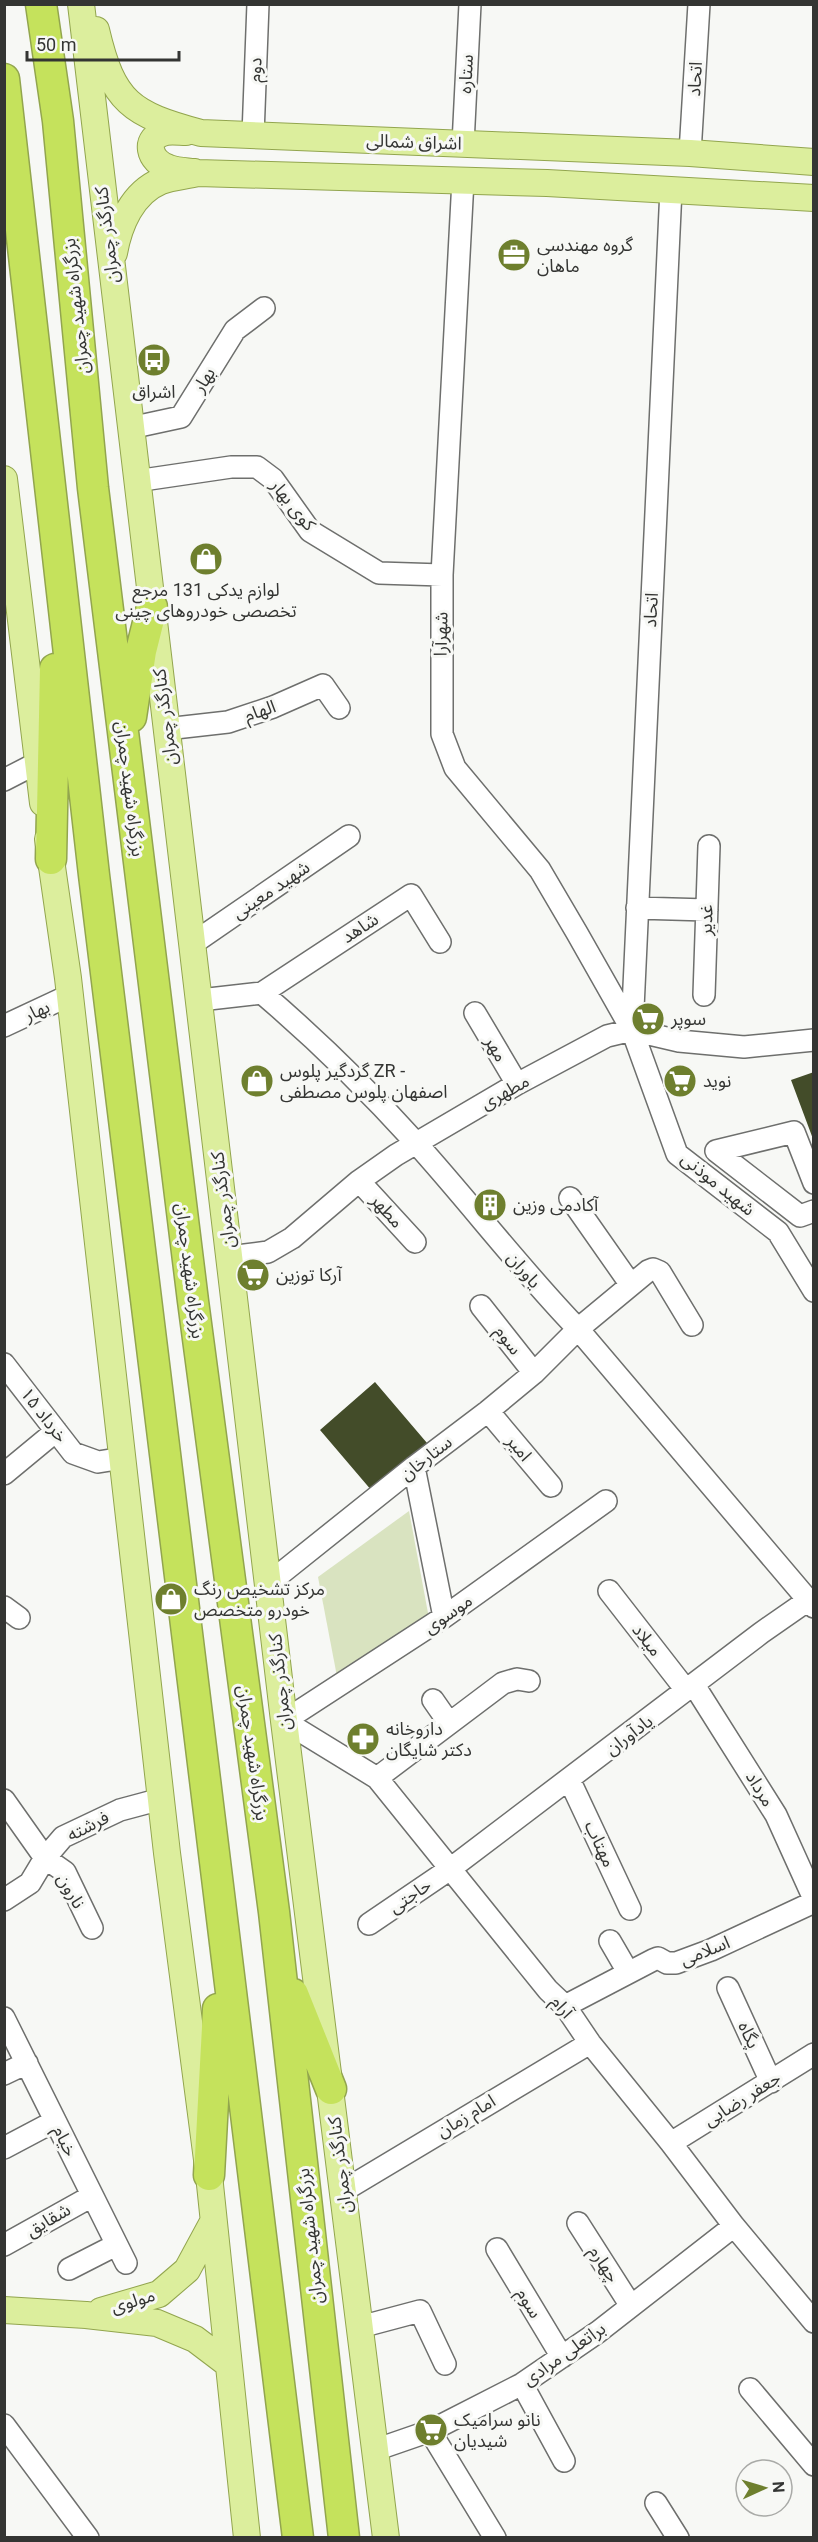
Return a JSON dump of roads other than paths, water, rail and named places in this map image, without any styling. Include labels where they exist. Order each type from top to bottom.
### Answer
[{"type":"highway","name":"بزرگراه شهید چمران","points":[[41,4],[58,121],[93,488],[192,1290],[279,1961],[344,2538]]},
{"type":"highway","points":[[4,79],[96,886],[298,2538]]},
{"type":"highway","points":[[51,859],[58,549]]},
{"type":"highway","points":[[126,752],[141,651],[152,607]]},
{"type":"highway","points":[[209,2175],[221,1919]]},
{"type":"highway","points":[[279,1961],[331,2089]]},
{"type":"main road","name":"کنارگذر چمران","points":[[81,4],[111,274],[200,1000],[284,1721],[386,2538]]},
{"type":"main road","name":"اشراق شمالی","points":[[90,4],[103,57],[116,88],[135,108],[158,122],[201,133],[690,153],[813,162]]},
{"type":"main road","points":[[198,173],[168,168],[155,160],[150,153],[151,146],[156,139],[166,132],[201,133]]},
{"type":"main road","name":"اشراق شمالی","points":[[111,274],[118,231],[127,213],[141,195],[160,181],[198,173],[463,180],[813,198]]},
{"type":"main road","points":[[4,203],[26,258]]},
{"type":"main road","points":[[4,479],[37,763],[70,996],[161,1799],[209,2175],[247,2538]]},
{"type":"main road","name":"مولوی","points":[[86,2315],[159,2294],[187,2270],[208,2234],[213,2220]]},
{"type":"main road","name":"مولوی","points":[[4,2310],[86,2315],[157,2323],[195,2339],[228,2364]]},
{"type":"street","name":"دوم","points":[[253,135],[258,4]]},
{"type":"street","name":"ستاره","points":[[463,144],[470,4]]},
{"type":"street","name":"اتحاد","points":[[690,153],[699,4]]},
{"type":"street","name":"شهرآرا","points":[[463,180],[442,575],[442,734],[455,768],[540,870],[632,1030]]},
{"type":"street","name":"اتحاد","points":[[632,1030],[671,189]]},
{"type":"street","name":"بهار","points":[[130,428],[182,417],[235,330],[264,308]]},
{"type":"street","name":"کوی بهار","points":[[136,481],[231,466],[257,467],[273,479],[310,531],[379,573],[442,575]]},
{"type":"street","name":"الهام","points":[[166,729],[228,722],[273,707],[323,684],[339,708]]},
{"type":"street","points":[[4,780],[37,763]]},
{"type":"street","name":"شهید معینی","points":[[192,944],[349,836]]},
{"type":"street","name":"غدیر","points":[[704,995],[709,846]]},
{"type":"street","name":"شاهد","points":[[262,993],[411,894],[440,942]]},
{"type":"street","points":[[637,908],[707,910]]},
{"type":"street","points":[[200,1000],[262,993]]},
{"type":"street","name":"یاوران","points":[[262,993],[297,1023],[415,1143],[578,1329],[810,1604]]},
{"type":"street","name":"بهار","points":[[4,1026],[70,996]]},
{"type":"street","name":"مهر","points":[[475,1013],[517,1084]]},
{"type":"street","name":"مطهری","points":[[229,1257],[268,1252],[292,1238],[359,1180],[415,1143],[517,1084],[607,1036],[632,1030],[679,1041],[744,1047],[813,1040]]},
{"type":"street","name":"شهید موذنی","points":[[632,1030],[677,1154],[778,1232],[813,1291]]},
{"type":"street","points":[[813,1183],[794,1132],[716,1151],[800,1216],[813,1211]]},
{"type":"street","name":"مطهر","points":[[359,1180],[415,1242]]},
{"type":"street","points":[[570,1198],[631,1286]]},
{"type":"street","name":"ستارخان","points":[[269,1583],[488,1411],[534,1372],[578,1329],[653,1269],[660,1272],[692,1325]]},
{"type":"street","name":"سوم","points":[[481,1306],[534,1372]]},
{"type":"street","name":"۱۵ خرداد","points":[[4,1364],[73,1453],[98,1462],[123,1458]]},
{"type":"street","name":"امیر","points":[[488,1411],[551,1486]]},
{"type":"street","points":[[4,1474],[56,1431]]},
{"type":"street","points":[[414,1467],[444,1617]]},
{"type":"street","name":"موسوی","points":[[284,1721],[444,1617],[606,1500]]},
{"type":"street","name":"میلاد","points":[[609,1591],[690,1687]]},
{"type":"street","name":"یادآوران","points":[[450,1869],[760,1633],[810,1604]]},
{"type":"street","points":[[377,1778],[503,1683],[517,1679],[529,1681]]},
{"type":"street","name":"مرداد","points":[[690,1687],[776,1815],[813,1900]]},
{"type":"street","points":[[433,1700],[449,1723]]},
{"type":"street","name":"آرام","points":[[284,1721],[377,1778],[548,1990],[566,2006],[590,2043],[671,2143],[734,2226],[810,2310]]},
{"type":"street","name":"مهتاب","points":[[569,1779],[630,1909]]},
{"type":"street","name":"فرشته","points":[[4,1900],[30,1884],[45,1858],[63,1837],[120,1810],[161,1799]]},
{"type":"street","points":[[4,1800],[45,1858]]},
{"type":"street","name":"نارون","points":[[45,1858],[65,1872],[92,1928]]},
{"type":"street","name":"حاجتی","points":[[369,1924],[450,1869]]},
{"type":"street","name":"اسلامی","points":[[566,2006],[658,1958],[672,1964],[711,1950],[813,1900]]},
{"type":"street","points":[[610,1941],[628,1972]]},
{"type":"street","name":"پگاه","points":[[728,1988],[771,2082]]},
{"type":"street","name":"خیام","points":[[4,2018],[121,2254],[69,2269]]},
{"type":"street","name":"امام زمان","points":[[343,2191],[590,2043]]},
{"type":"street","name":"جعفر رضایی","points":[[671,2143],[813,2054]]},
{"type":"street","points":[[4,2074],[27,2063]]},
{"type":"street","points":[[4,2148],[56,2121]]},
{"type":"street","name":"شقایق","points":[[4,2245],[92,2196]]},
{"type":"street","name":"چهارم","points":[[578,2223],[631,2306]]},
{"type":"street","name":"براتعلی مرادی","points":[[375,2450],[430,2432],[522,2384],[631,2306],[734,2226]]},
{"type":"street","name":"سوم","points":[[497,2249],[562,2357]]},
{"type":"street","points":[[360,2327],[420,2311],[445,2364]]},
{"type":"street","points":[[522,2384],[564,2461]]},
{"type":"street","points":[[750,2389],[813,2465]]},
{"type":"street","points":[[4,2425],[88,2538]]},
{"type":"street","points":[[430,2432],[495,2538]]},
{"type":"street","points":[[656,2503],[678,2538]]},
{"type":"place","name":"گروه مهندسی ماهان","points":[[514,255]]},
{"type":"place","name":"اشراق","points":[[154,360]]},
{"type":"place","name":"لوازم یدکی 131 مرجع تخصصی خودروهای چینی","points":[[206,559]]},
{"type":"place","name":"سوپر","points":[[648,1019]]},
{"type":"place","name":"گردگیر پلوس ZR - اصفهان پلوس مصطفی","points":[[257,1081]]},
{"type":"place","name":"نوید","points":[[680,1081]]},
{"type":"place","name":"آکادمی وزین","points":[[490,1205]]},
{"type":"place","name":"آرکا توزین","points":[[253,1275]]},
{"type":"place","name":"مرکز تشخیص رنگ خودرو متخصص","points":[[171,1599]]},
{"type":"place","name":"داروخانه دکتر شایگان","points":[[363,1739]]},
{"type":"place","name":"نانو سرامیک شیدیان","points":[[431,2430]]}]
